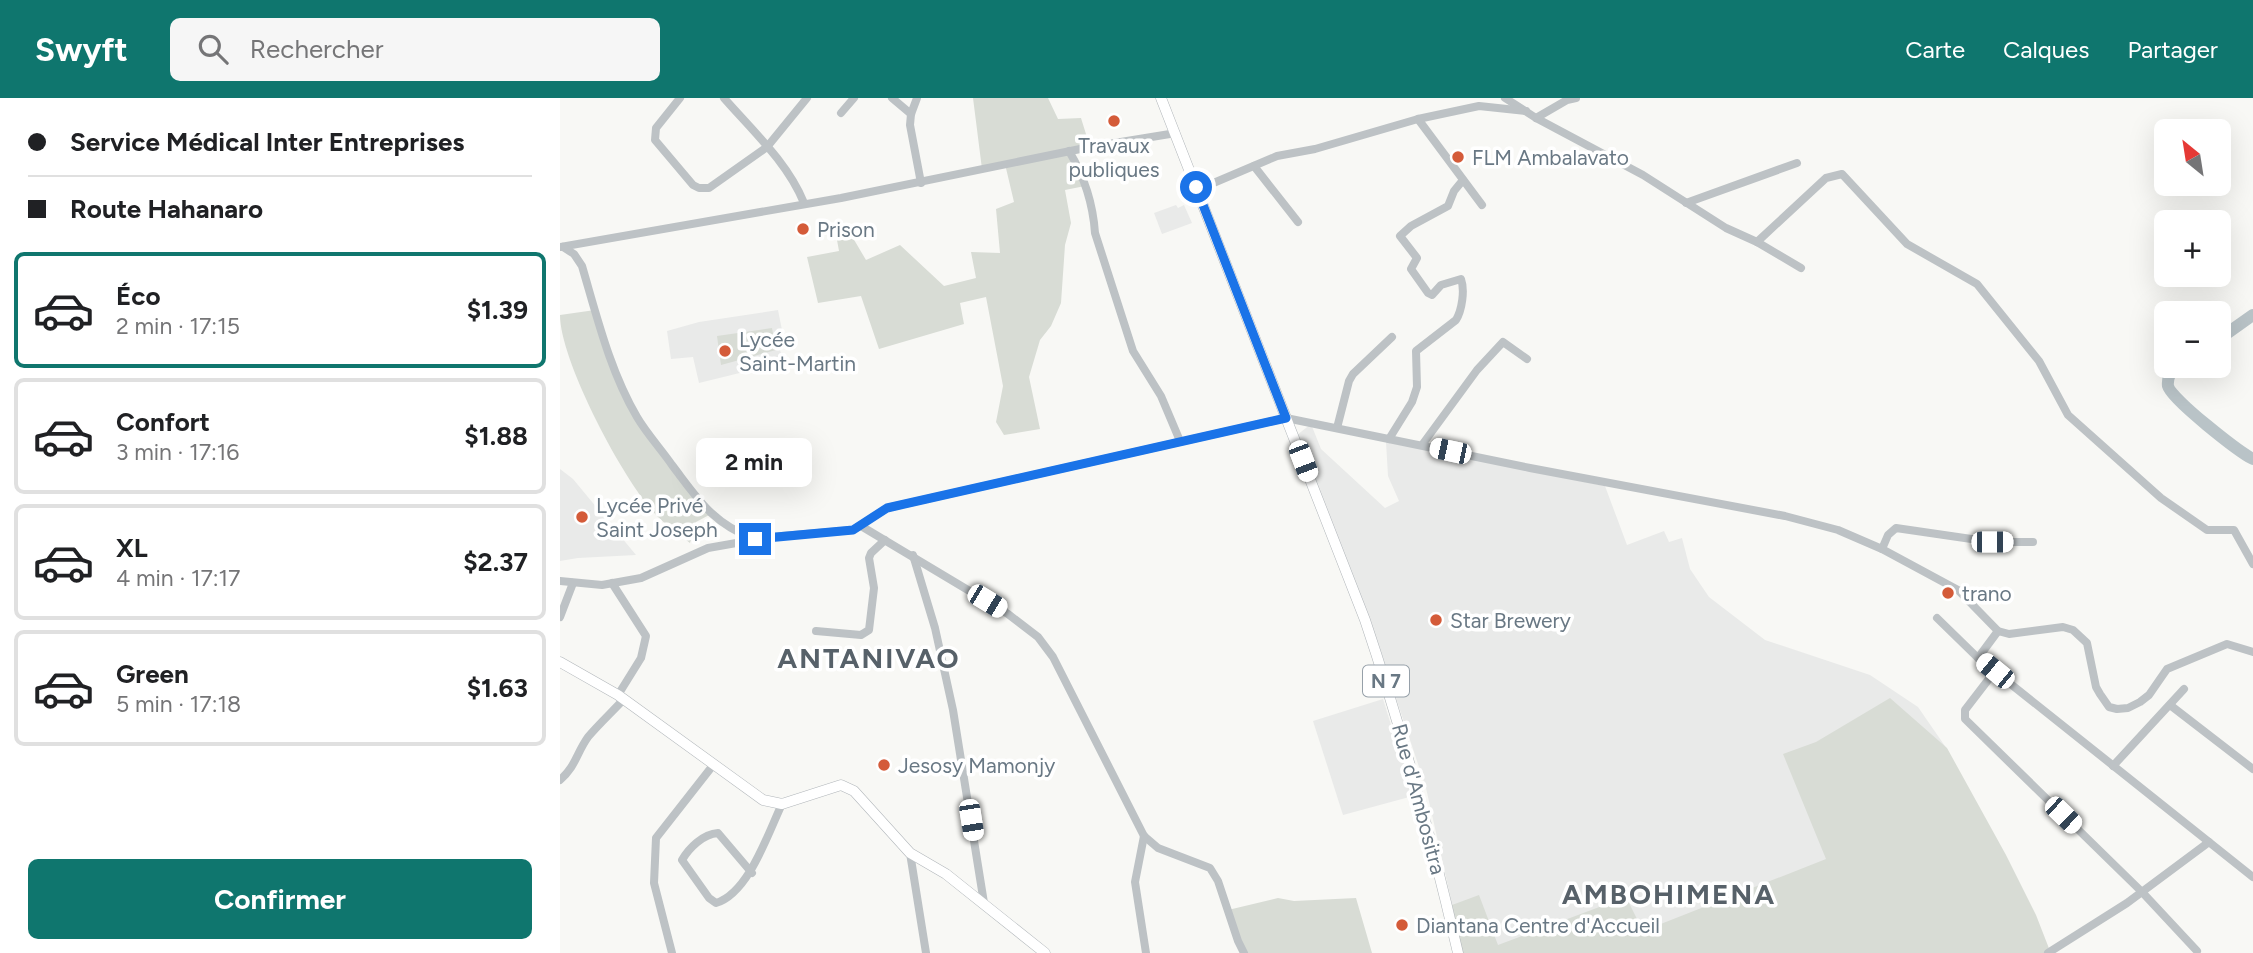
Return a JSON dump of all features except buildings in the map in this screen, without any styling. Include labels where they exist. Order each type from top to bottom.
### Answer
[{"type":"main road","name":"Rue d'Ambositra","points":[[1161,98],[1365,620],[1419,793],[1458,953]]},
{"type":"main road","points":[[560,662],[621,697],[763,800],[782,804],[841,785],[854,791],[910,853],[946,874],[1045,953]]},
{"type":"street","points":[[680,98],[654,134],[660,148],[693,185],[705,189],[715,185],[767,147],[807,98]]},
{"type":"street","points":[[724,98],[767,147],[800,191],[804,203]]},
{"type":"street","points":[[841,113],[853,98]]},
{"type":"street","points":[[892,98],[911,114]]},
{"type":"street","points":[[917,98],[911,114],[911,125],[921,183]]},
{"type":"street","points":[[1505,98],[1536,118],[1643,175],[1726,228],[1757,242],[1801,268]]},
{"type":"street","points":[[1536,118],[1567,100],[1576,98]]},
{"type":"street","points":[[1197,190],[1286,153],[1315,149],[1418,120],[1479,106],[1525,111]]},
{"type":"street","points":[[1418,120],[1482,205]]},
{"type":"street","points":[[561,247],[921,183],[1069,151],[1176,133]]},
{"type":"street","points":[[1069,151],[1079,169],[1093,213],[1095,233],[1133,351],[1161,396],[1180,441]]},
{"type":"street","points":[[1686,203],[1797,163]]},
{"type":"street","points":[[1254,166],[1298,222]]},
{"type":"street","points":[[1757,242],[1826,178],[1842,174],[1906,244],[1977,284],[2039,361],[2068,415],[2161,498],[2198,524],[2207,530],[2234,530],[2253,564]]},
{"type":"street","points":[[1389,439],[1418,387],[1416,351],[1456,320],[1463,285],[1461,279],[1441,285],[1432,295],[1428,293],[1411,269],[1417,258],[1415,253],[1400,236],[1411,226],[1448,206],[1454,191],[1463,180]]},
{"type":"street","points":[[561,247],[574,254],[582,266],[619,382],[638,419],[711,514],[732,530],[755,539]]},
{"type":"street","points":[[1337,428],[1353,374],[1392,337]]},
{"type":"street","points":[[1422,445],[1477,370],[1503,342],[1527,359]]},
{"type":"street","points":[[560,581],[602,585],[641,578],[708,548],[755,539],[853,530],[887,508],[1286,418],[1785,516],[1838,530],[1882,549],[1958,590],[1998,631],[2009,634],[2063,627],[2073,630],[2087,643],[2096,687],[2109,707],[2117,709],[2128,708],[2149,695],[2167,669],[2227,643],[2253,652]]},
{"type":"street","points":[[861,526],[1009,614],[1038,637],[1054,657],[1144,836],[1158,848],[1210,868],[1218,881],[1244,953]]},
{"type":"street","points":[[1882,549],[1888,535],[1896,528],[1992,542],[2033,542]]},
{"type":"street","points":[[816,631],[861,635],[869,630],[874,588],[869,558],[871,552],[885,540]]},
{"type":"street","points":[[913,555],[935,628],[953,710],[984,903]]},
{"type":"street","points":[[560,617],[573,583]]},
{"type":"street","points":[[560,780],[573,767],[577,753],[621,697],[641,658],[646,636],[612,583]]},
{"type":"street","points":[[1937,618],[1978,658],[2253,877]]},
{"type":"street","points":[[1978,658],[1998,631]]},
{"type":"street","points":[[1995,671],[1965,710],[1965,719],[2142,892],[2197,951]]},
{"type":"street","points":[[2113,766],[2184,689]]},
{"type":"street","points":[[2170,705],[2253,769]]},
{"type":"street","points":[[672,953],[654,883],[656,838],[714,764]]},
{"type":"street","points":[[752,873],[718,833],[710,833],[682,860],[709,898],[716,903],[724,901],[752,873],[782,804]]},
{"type":"street","points":[[1144,836],[1135,882],[1146,953]]},
{"type":"street","points":[[2048,953],[2142,892],[2209,842]]},
{"type":"street","points":[[910,853],[926,953]]},
{"type":"shaded area","points":[[973,98],[1048,98],[1058,119],[1081,118],[1090,147],[1070,151],[1085,186],[1065,190],[1071,223],[1065,245],[1061,303],[1051,326],[1040,340],[1029,377],[1040,429],[1004,435],[996,422],[1003,386],[986,297],[960,303],[964,324],[879,349],[861,296],[818,303],[807,257],[839,251],[837,240],[853,238],[866,260],[900,245],[944,286],[976,278],[971,252],[1000,253],[996,209],[1014,202],[1005,164],[982,169]]},
{"type":"shaded area","points":[[1176,205],[1178,208],[1184,205],[1192,223],[1162,234],[1154,213]]},
{"type":"shaded area","points":[[595,310],[637,419],[711,514],[696,522],[690,543],[661,520],[643,499],[612,450],[582,390],[563,335],[560,315]]},
{"type":"shaded area","name":"Lycée Saint-Martin","points":[[778,310],[785,345],[779,347],[785,366],[768,371],[766,364],[764,367],[699,383],[693,357],[671,359],[667,331],[699,322]]},
{"type":"shaded area","points":[[772,328],[776,350],[721,365],[717,336]]},
{"type":"shaded area","points":[[1311,424],[1321,449],[1385,508],[1399,501],[1388,476],[1386,442],[1605,486],[1627,545],[1664,531],[1669,542],[1682,538],[1690,569],[1709,597],[1765,640],[1870,675],[1918,707],[1947,749],[2022,905],[1601,953],[1463,953],[1426,788],[1382,656],[1297,435]]},
{"type":"shaded area","name":"Lycée Privé Saint Joseph","points":[[560,469],[573,479],[636,555],[560,561]]},
{"type":"shaded area","points":[[1890,698],[1947,748],[2036,915],[2050,951],[2048,953],[1462,953],[1452,905],[1479,895],[1498,945],[1626,897],[1643,931],[1826,859],[1783,754],[1816,742]]},
{"type":"shaded area","points":[[1383,699],[1413,796],[1343,815],[1313,721]]},
{"type":"shaded area","points":[[1278,898],[1294,901],[1356,898],[1372,953],[1244,953],[1228,910]]},
{"type":"waterway","points":[[2231,331],[2253,315]]},
{"type":"waterway","points":[[2169,378],[2168,386],[2181,402],[2206,425],[2253,459]]},
{"type":"place","name":"Travaux publiques","points":[[1114,121]]},
{"type":"place","name":"FLM Ambalavato","points":[[1458,157]]},
{"type":"place","name":"Prison","points":[[803,229]]},
{"type":"place","name":"Lycée Saint-Martin","points":[[725,351]]},
{"type":"place","name":"Lycée Privé Saint Joseph","points":[[582,517]]},
{"type":"place","name":"trano","points":[[1948,593]]},
{"type":"place","name":"Star Brewery","points":[[1436,620]]},
{"type":"place","name":"Jesosy Mamonjy","points":[[884,765]]},
{"type":"place","name":"Diantana Centre d'Accueil","points":[[1402,925]]},
{"type":"district","name":"ANTANIVAO","points":[[869,658]]},
{"type":"district","name":"AMBOHIMENA","points":[[1669,894]]},
{"type":"route","points":[[755,539],[853,530],[887,508],[1286,418],[1196,187]]}]
